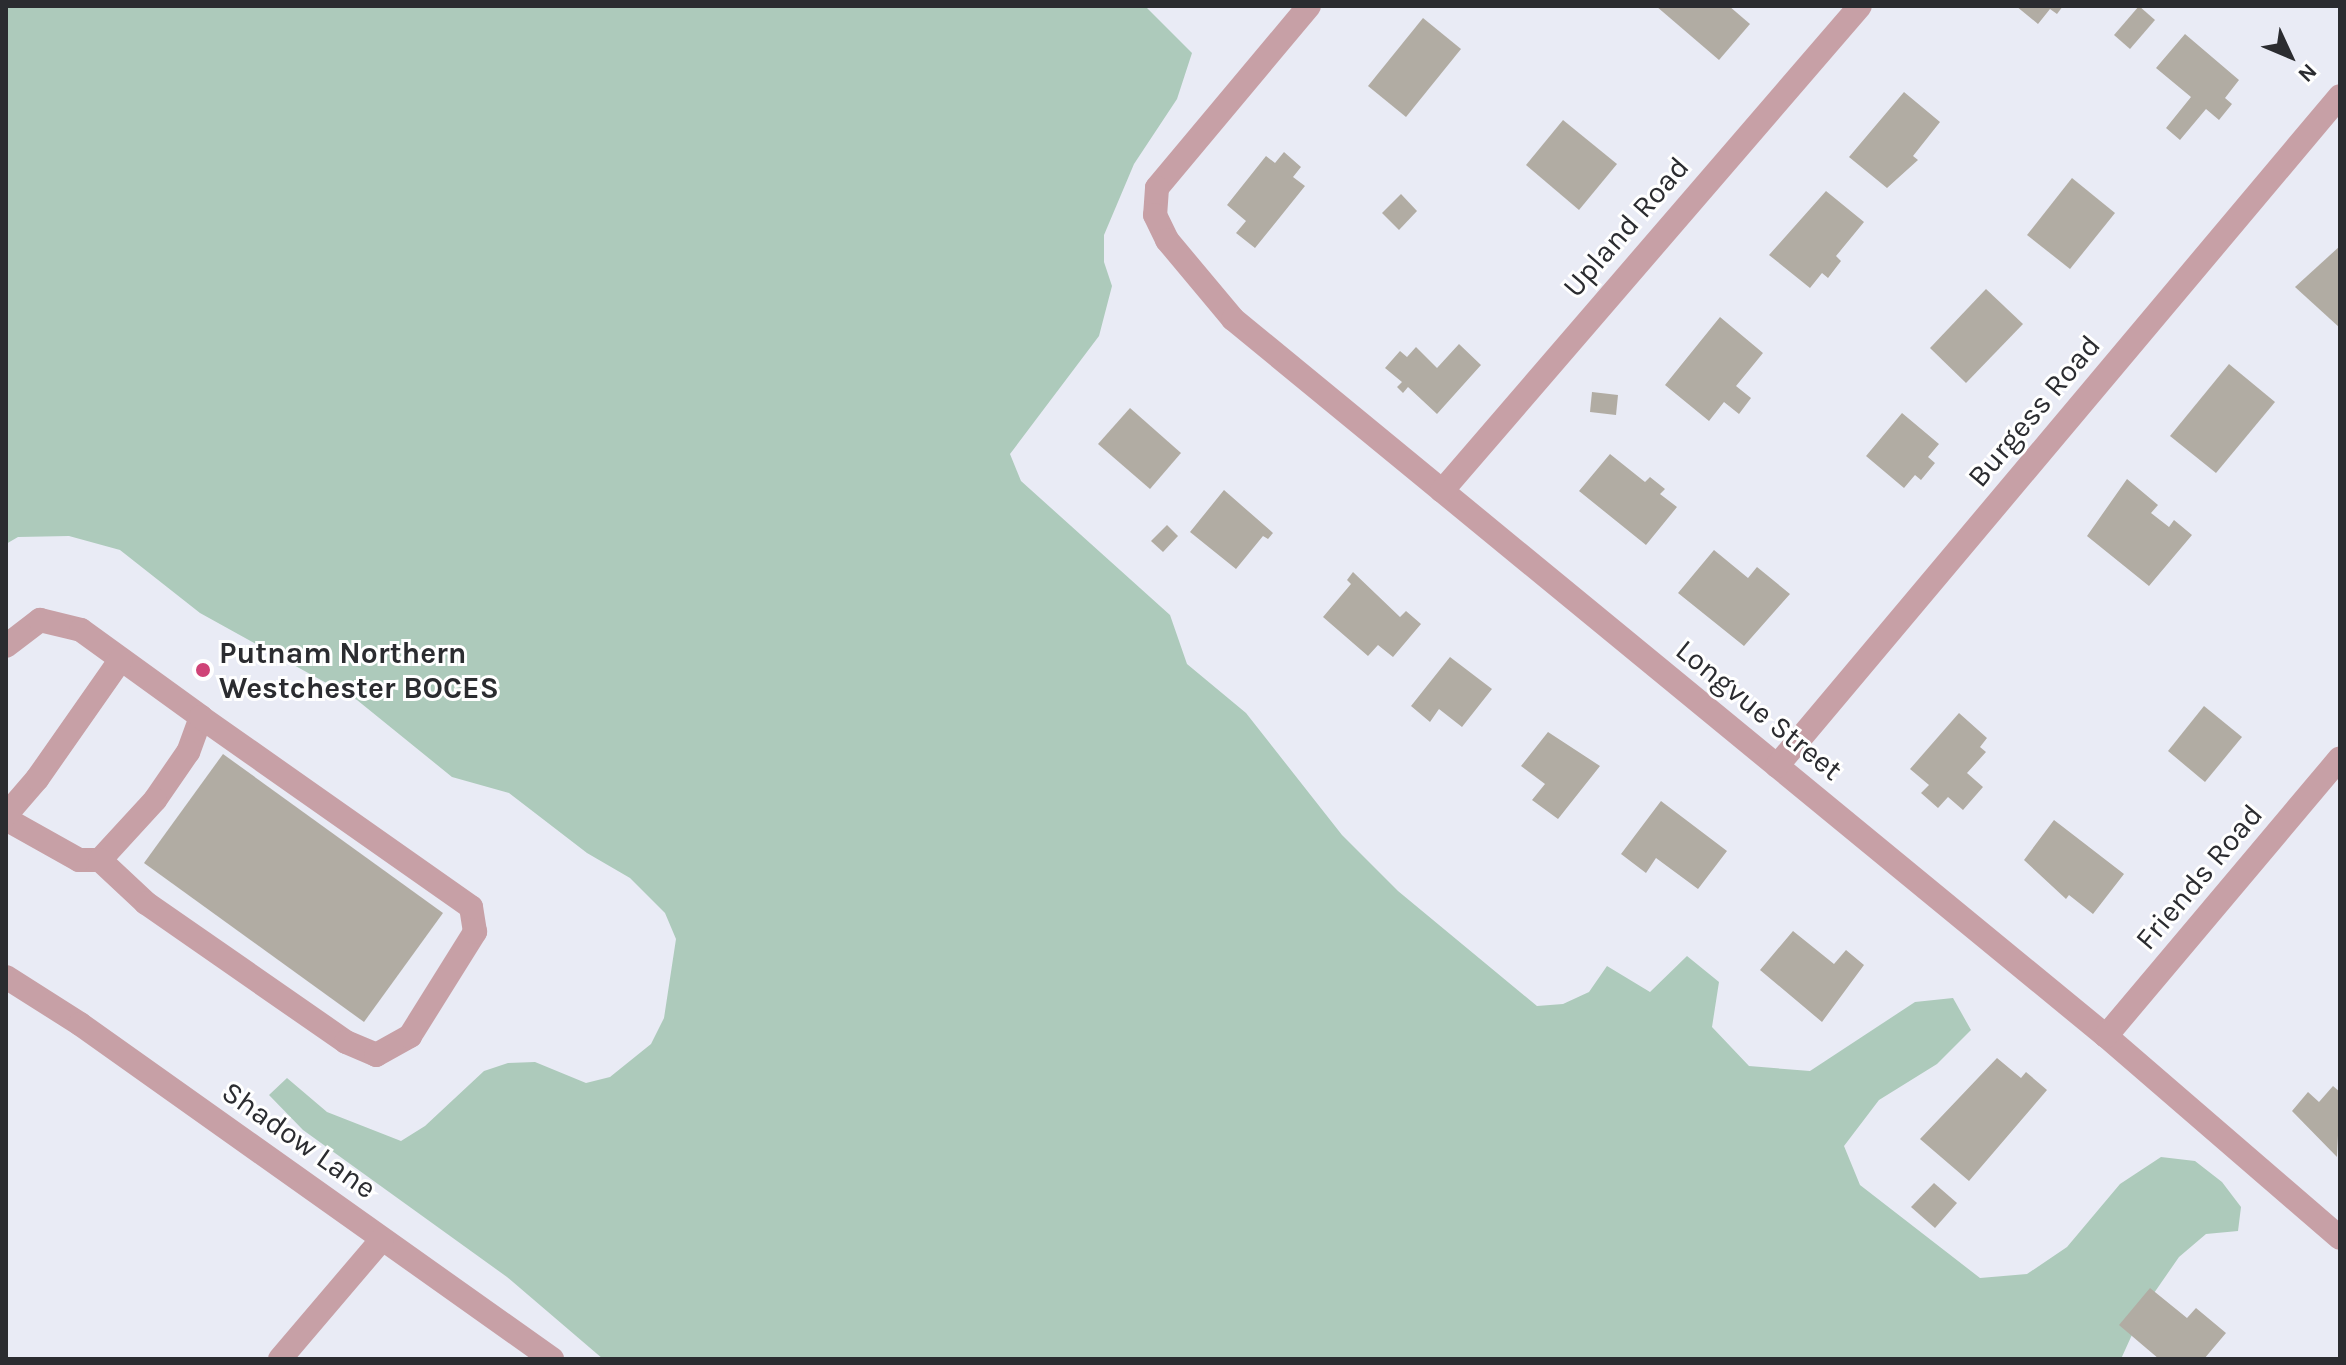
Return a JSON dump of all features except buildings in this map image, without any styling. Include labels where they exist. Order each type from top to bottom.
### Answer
[{"type":"street","name":"Longvue Street","points":[[1309,6],[1157,188],[1155,215],[1167,240],[1233,319],[2106,1036],[2340,1238]]},
{"type":"street","name":"Upland Road","points":[[1442,491],[1860,6]]},
{"type":"street","name":"Burgess Road","points":[[1777,766],[2340,96]]},
{"type":"street","points":[[6,646],[40,620],[81,630],[471,907],[475,932],[410,1036],[376,1055],[346,1042],[146,903],[100,860],[79,860],[6,817],[37,779],[121,659]]},
{"type":"street","points":[[100,860],[155,800],[188,752],[201,717]]},
{"type":"street","name":"Friends Road","points":[[2106,1036],[2340,758]]},
{"type":"street","name":"Shadow Lane","points":[[6,977],[552,1359]]},
{"type":"street","points":[[280,1359],[382,1239]]},
{"type":"green space","points":[[6,6],[1145,6],[1192,53],[1177,99],[1134,164],[1104,235],[1104,262],[1112,286],[1099,336],[1010,454],[1021,481],[1170,615],[1187,664],[1246,713],[1342,835],[1398,891],[1537,1006],[1563,1004],[1589,992],[1607,966],[1650,992],[1687,956],[1719,982],[1712,1027],[1749,1066],[1810,1071],[1915,1002],[1953,998],[1971,1030],[1937,1064],[1879,1100],[1844,1146],[1860,1185],[1980,1278],[2027,1274],[2067,1247],[2120,1184],[2161,1157],[2195,1161],[2222,1182],[2241,1207],[2238,1231],[2206,1234],[2179,1257],[2145,1306],[2121,1359],[603,1359],[507,1277],[303,1130],[269,1095],[287,1078],[327,1112],[401,1141],[425,1126],[484,1071],[508,1063],[535,1062],[586,1083],[610,1077],[651,1044],[664,1018],[676,939],[665,913],[630,878],[587,853],[509,793],[452,777],[357,700],[200,613],[120,550],[69,536],[18,537],[6,544]]},
{"type":"place","name":"Putnam Northern Westchester BOCES","points":[[203,670]]}]
